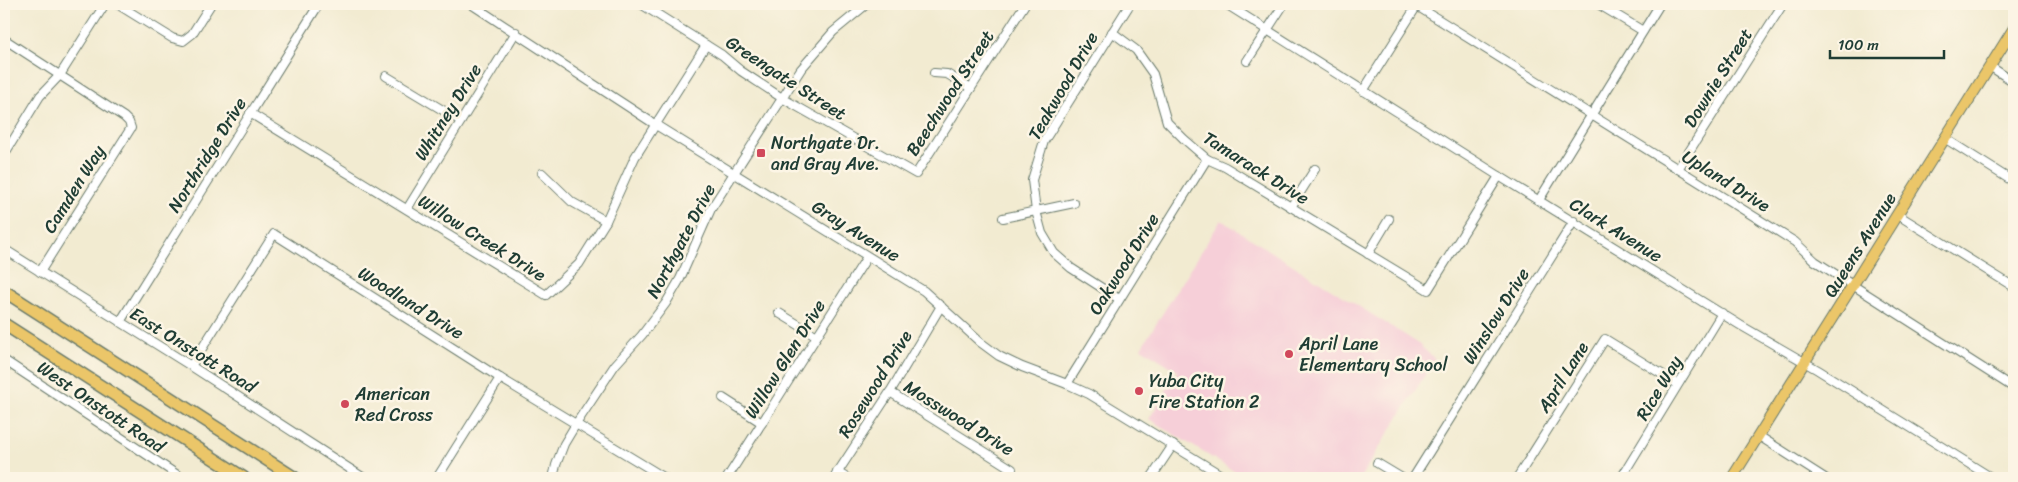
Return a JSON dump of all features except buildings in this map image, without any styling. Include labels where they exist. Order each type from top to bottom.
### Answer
[{"type":"highway","points":[[4,291],[295,478]]},
{"type":"highway","points":[[4,324],[244,478]]},
{"type":"main road","name":"Queens Avenue","points":[[1732,478],[2014,28]]},
{"type":"street","points":[[4,154],[40,96],[60,76],[105,4]]},
{"type":"street","points":[[118,4],[172,38],[183,41],[192,34],[210,4]]},
{"type":"street","name":"Northridge Drive","points":[[120,322],[319,4]]},
{"type":"street","name":"Gray Avenue","points":[[471,4],[656,125],[924,291],[980,342],[999,356],[1033,372],[1067,384],[1097,399],[1226,478]]},
{"type":"street","name":"Greengate Street","points":[[641,4],[722,55],[741,71],[782,98],[916,174]]},
{"type":"street","name":"Northgate Drive","points":[[553,478],[564,444],[576,424],[615,365],[666,304],[680,279],[712,209],[801,69],[822,43],[844,21],[867,4]]},
{"type":"street","name":"Beechwood Street","points":[[916,174],[1025,4]]},
{"type":"street","name":"Teakwood Drive","points":[[1119,299],[1071,268],[1054,253],[1042,233],[1036,211],[1032,180],[1044,141],[1130,4]]},
{"type":"street","name":"Clark Avenue","points":[[1226,4],[1722,314],[1806,362],[1992,478]]},
{"type":"street","points":[[1248,61],[1284,4]]},
{"type":"street","points":[[1598,4],[1643,31]]},
{"type":"street","points":[[1539,200],[1590,114],[1660,4]]},
{"type":"street","name":"Downie Street","points":[[1678,169],[1783,4]]},
{"type":"street","points":[[1363,91],[1417,5]]},
{"type":"street","name":"Upland Drive","points":[[1417,5],[1795,242],[1815,262],[2014,388]]},
{"type":"street","name":"Whitney Drive","points":[[407,209],[516,32]]},
{"type":"street","name":"Tamarack Drive","points":[[1112,32],[1136,50],[1152,74],[1167,122],[1207,159],[1225,167],[1428,290],[1499,176]]},
{"type":"street","points":[[4,39],[60,76]]},
{"type":"street","name":"Willow Creek Drive","points":[[250,113],[546,295],[578,264],[606,221],[635,157],[706,45]]},
{"type":"street","points":[[1991,67],[2014,82]]},
{"type":"street","points":[[934,73],[947,74],[971,88]]},
{"type":"street","name":"Camden Way","points":[[40,272],[131,128],[129,122],[60,76]]},
{"type":"street","points":[[386,76],[461,121]]},
{"type":"street","points":[[1946,139],[2014,182]]},
{"type":"street","name":"Oakwood Drive","points":[[1067,384],[1207,159]]},
{"type":"street","points":[[1291,207],[1315,169]]},
{"type":"street","points":[[542,173],[572,202],[606,221]]},
{"type":"street","points":[[1004,218],[1074,203]]},
{"type":"street","points":[[1898,214],[2014,287]]},
{"type":"street","points":[[1368,254],[1389,219]]},
{"type":"street","name":"Winslow Drive","points":[[1413,478],[1574,221]]},
{"type":"street","name":"Woodland Drive","points":[[192,366],[274,234],[500,378],[666,478]]},
{"type":"street","name":"East Onstott Road","points":[[4,249],[192,366],[364,478]]},
{"type":"street","name":"Willow Glen Drive","points":[[727,478],[867,256]]},
{"type":"street","name":"Rosewood Drive","points":[[836,475],[890,392],[941,306]]},
{"type":"street","points":[[779,313],[817,336]]},
{"type":"street","name":"Rice Way","points":[[1621,478],[1722,314]]},
{"type":"street","name":"April Lane","points":[[1517,478],[1605,339],[1678,384]]},
{"type":"street","name":"West Onstott Road","points":[[4,360],[182,478]]},
{"type":"street","points":[[437,478],[500,378]]},
{"type":"street","name":"Mosswood Drive","points":[[890,392],[1012,469],[1006,478]]},
{"type":"street","points":[[723,398],[762,423]]},
{"type":"street","points":[[1759,436],[1825,478]]},
{"type":"street","points":[[1151,478],[1173,445]]},
{"type":"street","points":[[1377,462],[1402,478]]},
{"type":"street","points":[[836,475],[847,478]]},
{"type":"shaded area","name":"April Lane Elementary School","points":[[1221,220],[1416,342],[1435,359],[1360,478],[1245,478],[1149,419],[1178,371],[1141,348]]},
{"type":"place","name":"Northgate Dr. and Gray Ave.","points":[[761,153]]},
{"type":"place","name":"April Lane Elementary School","points":[[1289,354]]},
{"type":"place","name":"Yuba City Fire Station 2","points":[[1139,391]]},
{"type":"place","name":"American Red Cross","points":[[345,404]]}]
